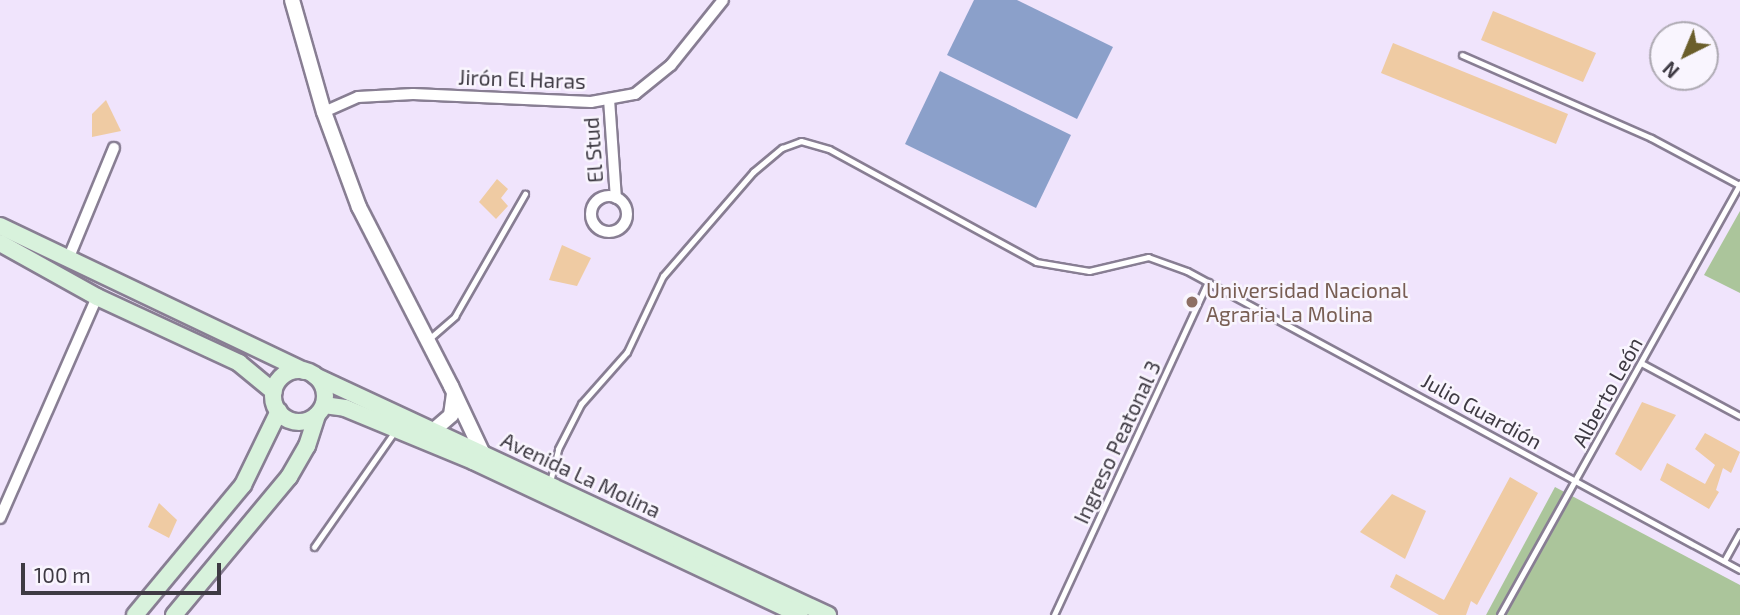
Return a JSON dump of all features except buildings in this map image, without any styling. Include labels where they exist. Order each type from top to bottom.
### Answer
[{"type":"main road","name":"Avenida La Molina","points":[[0,226],[434,430],[477,456],[800,615]]},
{"type":"main road","points":[[0,243],[97,297],[239,363],[274,393],[279,411],[293,421],[320,410]]},
{"type":"main road","points":[[174,615],[289,477],[307,446],[325,391],[309,373],[285,374],[274,393]]},
{"type":"main road","name":"Avenida La Molina","points":[[320,410],[345,408],[550,483],[828,615]]},
{"type":"main road","points":[[135,615],[243,485],[279,411]]},
{"type":"street","points":[[292,0],[324,113],[369,230],[451,386],[477,456]]},
{"type":"street","name":"Jirón El Haras","points":[[324,113],[358,97],[386,95],[591,102],[635,94],[671,65],[723,0]]},
{"type":"street","name":"El Stud","points":[[609,99],[616,198]]},
{"type":"street","points":[[69,257],[114,148]]},
{"type":"street","points":[[0,518],[97,297]]},
{"type":"street","points":[[434,430],[451,415],[451,386]]},
{"type":"lane","points":[[1462,55],[1651,138],[1740,184]]},
{"type":"lane","name":"Julio Guardión","points":[[550,483],[558,449],[581,404],[627,352],[663,276],[753,172],[782,148],[801,141],[829,149],[1036,262],[1089,271],[1147,257],[1208,282],[1740,570]]},
{"type":"lane","name":"Alberto León","points":[[1500,615],[1740,184]]},
{"type":"lane","points":[[426,342],[456,316],[525,194]]},
{"type":"lane","name":"Ingreso Peatonal 3","points":[[1054,615],[1208,282]]},
{"type":"lane","points":[[1641,363],[1740,416]]},
{"type":"lane","points":[[314,547],[397,429]]},
{"type":"lane","points":[[1724,561],[1740,532]]},
{"type":"green space","points":[[1740,211],[1740,293],[1704,275]]},
{"type":"green space","points":[[1555,487],[1740,585],[1740,615],[1486,615]]},
{"type":"water","points":[[974,0],[1017,0],[1113,47],[1077,119],[947,55]]},
{"type":"water","points":[[940,71],[1071,135],[1036,208],[905,144]]},
{"type":"place","name":"Universidad Nacional Agraria La Molina","points":[[1192,302]]}]
